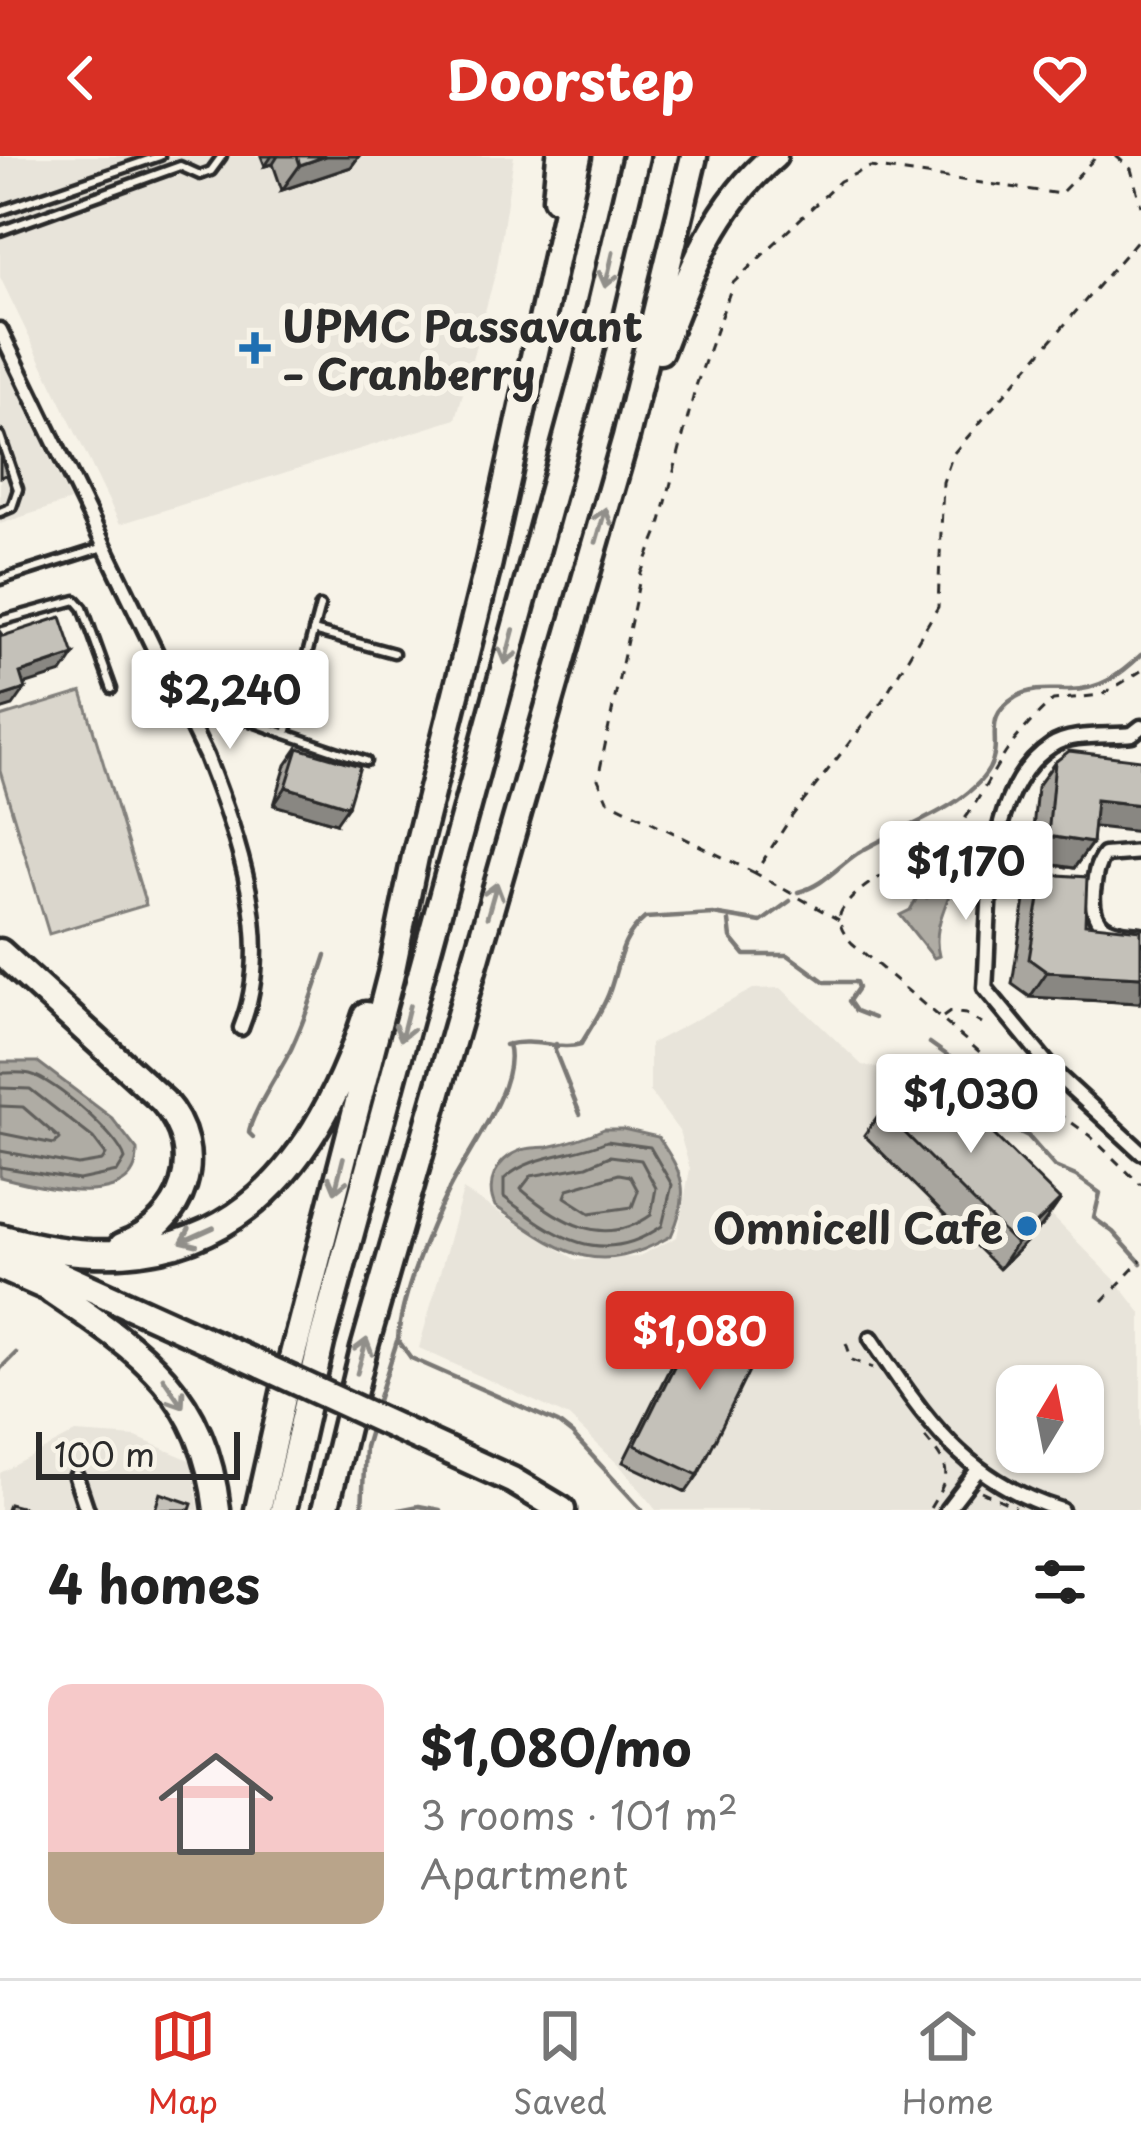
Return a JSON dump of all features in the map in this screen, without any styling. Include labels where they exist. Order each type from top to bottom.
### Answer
[{"type":"highway","points":[[545,308],[560,156]]},
{"type":"highway","points":[[258,1510],[489,562],[578,156]]},
{"type":"highway","points":[[283,1510],[321,1343],[587,364],[636,156]]},
{"type":"highway","points":[[325,1510],[364,1348],[626,437],[694,156]]},
{"type":"highway","points":[[626,437],[707,238],[752,174],[774,156]]},
{"type":"highway","points":[[0,1237],[44,1248],[132,1254],[181,1242],[253,1203],[294,1164],[326,1114],[357,1041],[415,857]]},
{"type":"highway","points":[[0,952],[171,1110],[183,1131],[188,1155],[182,1193],[163,1222],[136,1240],[90,1252]]},
{"type":"highway","points":[[0,978],[95,1039]]},
{"type":"highway","points":[[0,1248],[394,1434],[512,1480],[562,1510]]},
{"type":"highway","points":[[0,1267],[261,1373]]},
{"type":"highway","points":[[52,1291],[127,1341],[164,1378],[196,1430],[217,1510]]},
{"type":"highway","points":[[394,1434],[532,1510]]},
{"type":"street","points":[[0,331],[7,360],[104,547],[221,796],[247,890],[256,980],[242,1028]]},
{"type":"street","points":[[1141,727],[1132,734],[1053,743],[1028,766],[1000,814],[985,988],[1055,1072],[1141,1152]]},
{"type":"street","points":[[1141,852],[1104,855],[1096,864],[1092,904],[1093,919],[1100,926],[1112,933],[1141,935]]},
{"type":"street","points":[[871,1338],[914,1403],[973,1476],[1061,1510]]},
{"type":"street","points":[[947,1510],[973,1476]]},
{"type":"street","points":[[76,1478],[87,1510]]},
{"type":"lane","points":[[0,211],[160,156]]},
{"type":"lane","points":[[0,231],[179,166],[200,175],[211,171],[222,156]]},
{"type":"lane","points":[[0,436],[18,489],[12,507],[0,512]]},
{"type":"lane","points":[[0,580],[104,547]]},
{"type":"lane","points":[[0,620],[76,600],[112,689]]},
{"type":"lane","points":[[286,734],[320,606]]},
{"type":"lane","points":[[313,631],[394,653]]},
{"type":"lane","points":[[182,708],[250,721],[366,761]]},
{"type":"path","points":[[839,920],[607,800],[598,779],[641,573],[659,529],[696,386],[733,283],[840,181],[870,167],[1060,194],[1096,156]]},
{"type":"path","points":[[1116,156],[1131,169],[1141,206]]},
{"type":"path","points":[[755,873],[792,816],[882,701],[938,608],[943,482],[953,454],[1141,236]]},
{"type":"path","points":[[941,1018],[950,1012],[966,1014],[982,1024]]},
{"type":"path","points":[[1103,1301],[1141,1260]]},
{"type":"path","points":[[846,1343],[852,1360],[883,1376]]},
{"type":"path","points":[[920,1430],[948,1469],[948,1479],[929,1510]]},
{"type":"path","points":[[973,1476],[989,1496],[1023,1510]]},
{"type":"shaded area","name":"UPMC Passavant – Cranberry","points":[[0,156],[514,156],[497,267],[456,419],[120,524],[0,277]]},
{"type":"shaded area","points":[[0,353],[70,501],[0,524]]},
{"type":"shaded area","points":[[82,692],[146,905],[49,934],[0,771],[0,717]]},
{"type":"shaded area","points":[[781,988],[862,1065],[885,1069],[1050,1214],[1141,1313],[1138,1510],[656,1510],[621,1467],[569,1417],[419,1348],[463,1190],[576,1260],[637,1257],[677,1237],[690,1169],[679,1131],[650,1092],[650,1044],[753,989]]},
{"type":"shaded area","points":[[76,1433],[136,1437],[192,1461],[199,1510],[0,1510],[0,1473]]},
{"type":"water","points":[[953,885],[938,928],[939,956],[934,958],[900,915],[910,910],[918,896],[927,898]]},
{"type":"water","points":[[0,1062],[38,1062],[112,1118],[137,1150],[133,1170],[122,1183],[104,1189],[60,1190],[0,1177]]},
{"type":"water","points":[[604,1129],[658,1137],[667,1150],[679,1173],[683,1195],[671,1236],[644,1249],[598,1258],[559,1247],[495,1206],[492,1181],[511,1155]]},
{"type":"building","points":[[297,156],[326,156],[300,165]]},
{"type":"building","points":[[61,617],[74,655],[20,673],[25,689],[0,697],[0,632],[3,636]]},
{"type":"building","points":[[298,748],[360,766],[348,806],[286,787]]},
{"type":"building","points":[[1069,751],[1141,760],[1141,805],[1096,800],[1092,843],[1048,836],[1055,762]]},
{"type":"building","points":[[1043,874],[1087,877],[1085,924],[1141,930],[1141,977],[1047,972],[1029,959]]},
{"type":"building","points":[[925,1067],[1060,1200],[1016,1244],[882,1110]]},
{"type":"building","points":[[702,1310],[764,1340],[698,1475],[635,1445]]},
{"type":"building","points":[[160,1493],[192,1504],[190,1510],[155,1510]]},
{"type":"waterway","points":[[798,892],[822,881],[858,853],[964,796],[989,769],[995,722],[1016,697],[1035,690],[1100,684],[1141,655]]},
{"type":"waterway","points":[[505,1045],[581,1044],[607,997],[626,942],[645,918],[713,914],[761,922],[790,901]]},
{"type":"waterway","points":[[729,921],[731,938],[745,955],[788,955],[825,982],[856,982],[858,988],[849,1001],[856,1011],[874,1018]]},
{"type":"waterway","points":[[253,1137],[250,1126],[297,1036],[326,955]]},
{"type":"waterway","points":[[930,1043],[961,1065],[965,1087],[992,1091],[1004,1124],[1028,1136],[1055,1167],[1100,1193],[1094,1218],[1141,1263]]},
{"type":"waterway","points":[[508,1044],[510,1060],[499,1098],[425,1242],[404,1304],[398,1340],[411,1358],[558,1423],[642,1510]]},
{"type":"waterway","points":[[556,1044],[580,1114]]},
{"type":"waterway","points":[[375,1410],[397,1341]]},
{"type":"waterway","points":[[0,1369],[16,1353]]},
{"type":"waterway","points":[[362,1510],[365,1447],[371,1427]]},
{"type":"waterway","points":[[399,1510],[419,1506],[440,1510]]},
{"type":"place","name":"UPMC Passavant – Cranberry","points":[[255,348]]},
{"type":"place","name":"Omnicell Cafe","points":[[1027,1226]]}]
